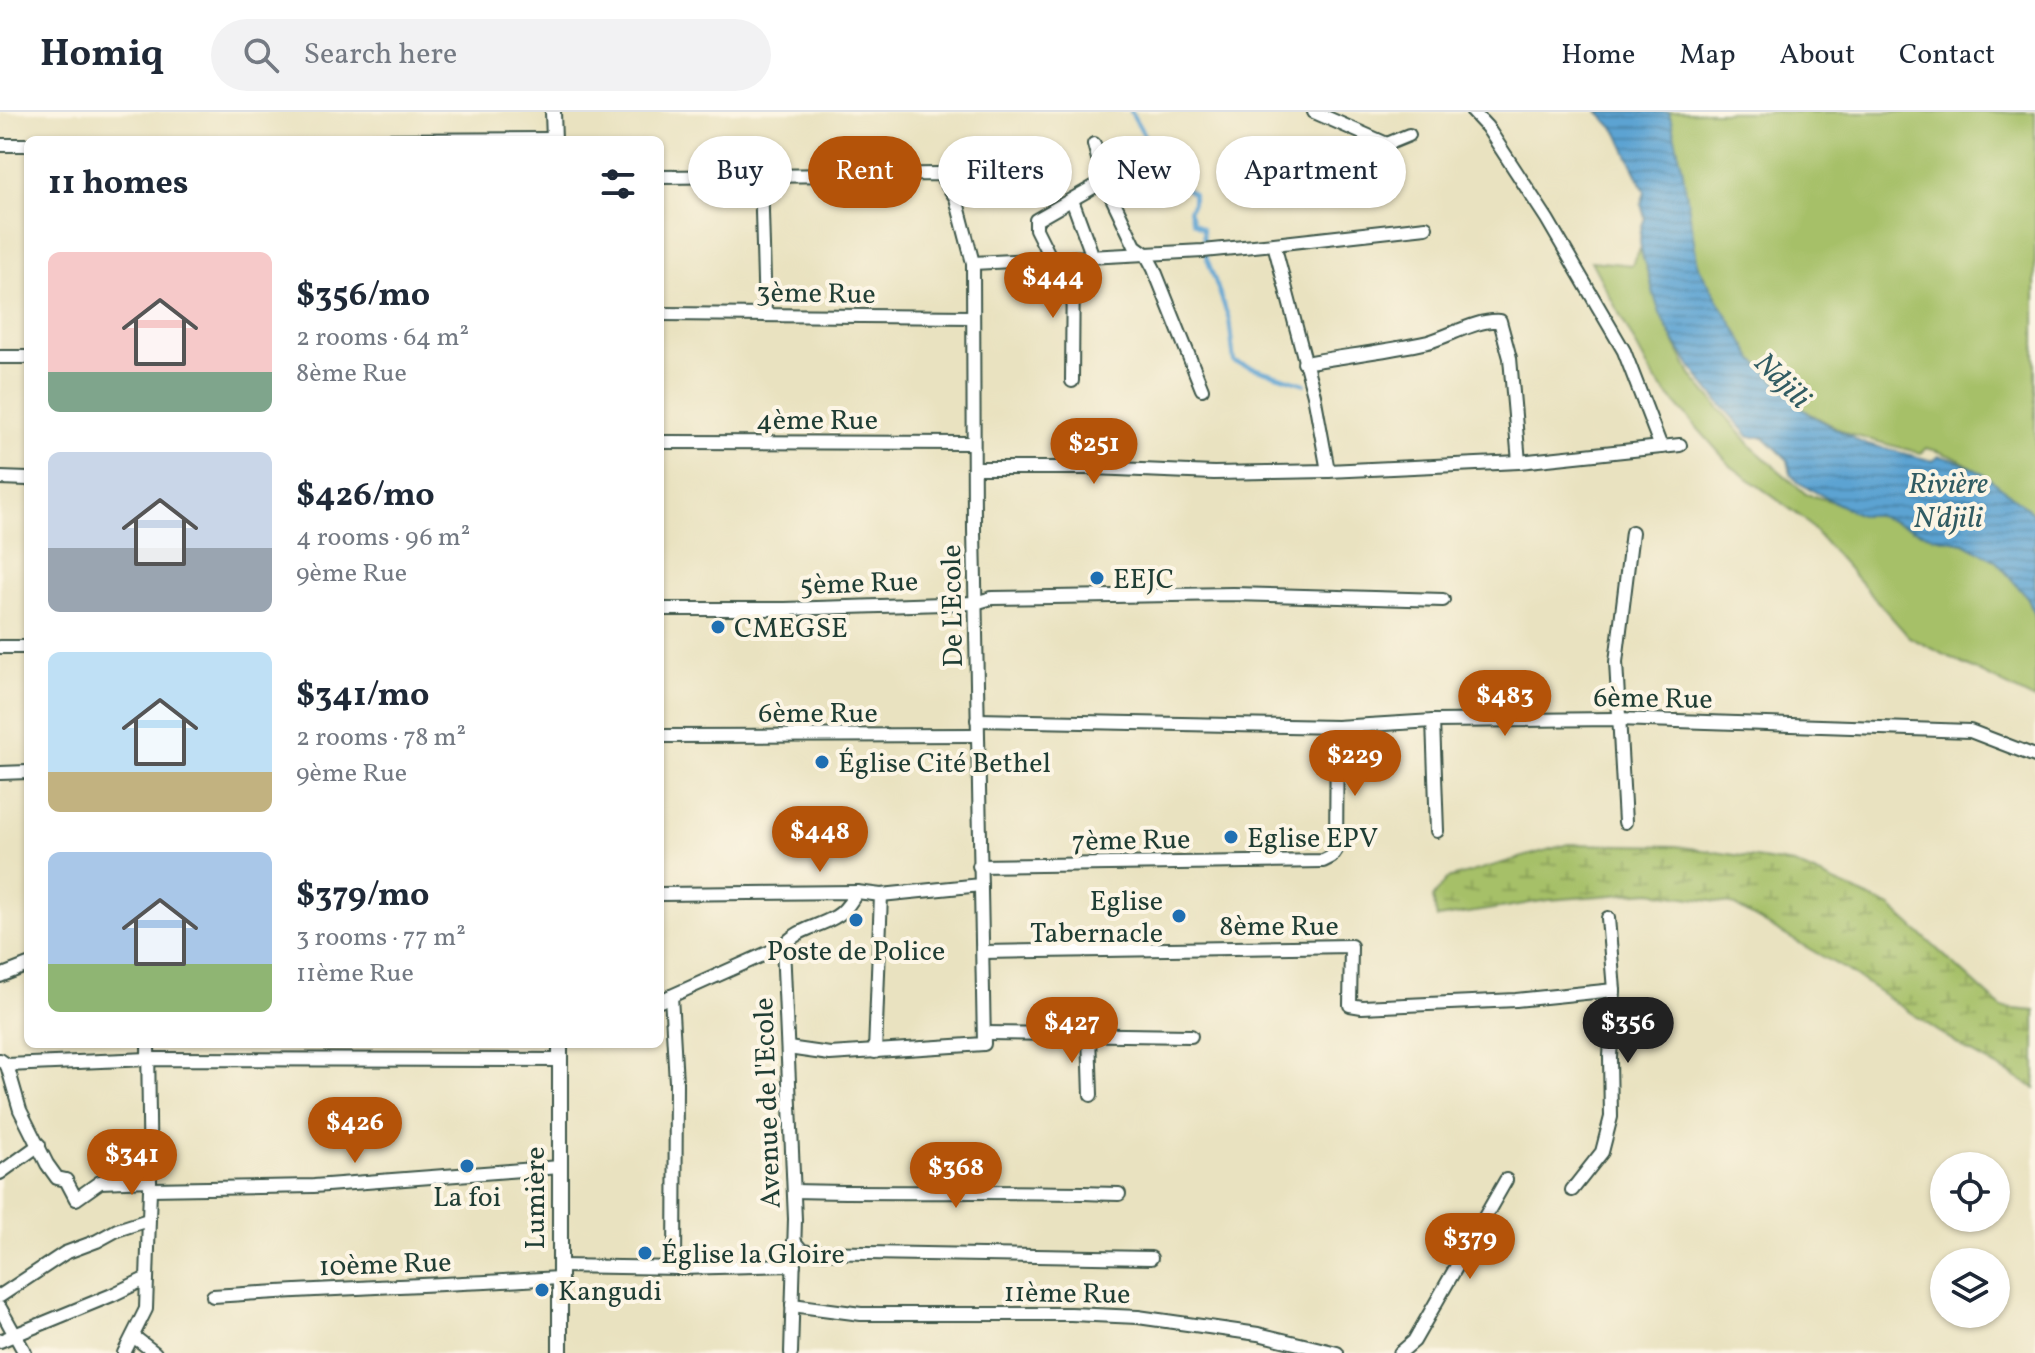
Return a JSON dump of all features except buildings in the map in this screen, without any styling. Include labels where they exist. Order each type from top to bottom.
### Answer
[{"type":"street","points":[[553,112],[554,136]]},
{"type":"street","points":[[1314,112],[1387,144],[1409,135]]},
{"type":"street","points":[[1473,112],[1487,127],[1547,219],[1624,351],[1661,447]]},
{"type":"street","points":[[0,145],[24,145]]},
{"type":"street","name":"De L'Ecole","points":[[792,176],[940,174],[956,198],[973,263],[975,603],[984,1039]]},
{"type":"street","points":[[664,177],[688,177]]},
{"type":"street","points":[[1088,190],[1072,200],[1093,257]]},
{"type":"street","points":[[762,208],[765,315]]},
{"type":"street","points":[[1051,259],[1035,223],[1058,208]]},
{"type":"street","points":[[1117,208],[1135,246],[1146,254],[1202,389]]},
{"type":"street","points":[[973,263],[1274,244],[1426,227]]},
{"type":"street","points":[[1274,244],[1314,395],[1328,471]]},
{"type":"street","points":[[1072,381],[1073,259]]},
{"type":"street","name":"3ème Rue","points":[[664,314],[972,317]]},
{"type":"street","points":[[1304,363],[1395,349],[1431,341],[1489,321],[1500,321],[1510,358],[1519,462]]},
{"type":"street","points":[[0,357],[24,357]]},
{"type":"street","name":"4ème Rue","points":[[664,442],[973,443]]},
{"type":"street","points":[[974,468],[1093,468],[1214,473],[1328,471],[1519,462],[1680,445]]},
{"type":"street","points":[[0,478],[24,479]]},
{"type":"street","points":[[1625,822],[1616,662],[1632,532]]},
{"type":"street","name":"5ème Rue","points":[[664,609],[785,609],[975,603],[992,598],[1233,594],[1443,600]]},
{"type":"street","points":[[0,647],[24,647]]},
{"type":"street","name":"6ème Rue","points":[[977,720],[1337,727],[1433,721],[1617,719],[1970,731],[2035,756]]},
{"type":"street","points":[[1433,721],[1437,831]]},
{"type":"street","name":"7ème Rue","points":[[979,866],[1323,861],[1336,850],[1337,727]]},
{"type":"street","name":"6ème Rue","points":[[664,736],[977,735]]},
{"type":"street","points":[[0,773],[24,772]]},
{"type":"street","points":[[664,894],[857,892],[881,895],[981,885]]},
{"type":"street","points":[[675,1268],[676,1082],[666,998],[783,946],[795,933],[845,910],[857,892]]},
{"type":"street","points":[[875,1052],[881,895]]},
{"type":"street","points":[[1572,1190],[1602,1152],[1611,1117],[1610,1057],[1614,990],[1608,918]]},
{"type":"street","name":"Avenue de l'Ecole","points":[[783,946],[794,1191],[791,1353]]},
{"type":"street","name":"8ème Rue","points":[[983,952],[1351,946],[1350,1005],[1362,1007],[1516,1000],[1614,990]]},
{"type":"street","points":[[0,976],[24,967]]},
{"type":"street","points":[[788,1048],[830,1054],[984,1039],[1089,1035],[1191,1036]]},
{"type":"street","points":[[1089,1035],[1091,1095]]},
{"type":"street","points":[[124,1353],[146,1309],[150,1185],[148,1048]]},
{"type":"street","name":"Lumière","points":[[560,1048],[560,1353]]},
{"type":"street","points":[[560,1060],[148,1059],[4,1063],[20,1110],[50,1169],[57,1178],[66,1180],[76,1199],[100,1182],[314,1186],[560,1167]]},
{"type":"street","points":[[0,1173],[39,1145]]},
{"type":"street","points":[[1400,1353],[1414,1341],[1506,1180]]},
{"type":"street","points":[[794,1191],[893,1194],[1015,1190],[1119,1194]]},
{"type":"street","points":[[0,1296],[65,1253],[148,1220]]},
{"type":"street","points":[[794,1241],[802,1251],[809,1252],[1151,1258]]},
{"type":"street","name":"10ème Rue","points":[[213,1296],[335,1288],[410,1287],[559,1272],[794,1265]]},
{"type":"street","points":[[0,1341],[147,1278]]},
{"type":"street","name":"11ème Rue","points":[[792,1305],[861,1314],[1138,1317],[1258,1334],[1337,1353]]},
{"type":"street","points":[[0,1308],[25,1353]]},
{"type":"street","points":[[133,1336],[155,1353]]},
{"type":"green space","points":[[1658,112],[2035,112],[2035,524],[1986,478],[1958,459],[1926,448],[1921,453],[1848,434],[1796,406],[1742,353],[1685,259]]},
{"type":"green space","points":[[1640,249],[1662,317],[1691,375],[1753,448],[1806,494],[1834,502],[1860,515],[1876,515],[1934,537],[1964,543],[1996,560],[2028,598],[2035,618],[2035,700],[1909,637],[1805,520],[1731,466],[1654,379],[1591,261],[1632,265]]},
{"type":"green space","points":[[1568,844],[1676,846],[1794,864],[1891,907],[2002,1008],[2035,1011],[2035,1088],[1968,1051],[1848,971],[1731,904],[1651,892],[1549,900],[1437,918],[1433,898],[1447,879]]},
{"type":"water","name":"Rivière N'djili","points":[[1598,112],[1669,112],[1682,166],[1698,266],[1754,360],[1809,414],[1860,442],[1933,461],[1939,456],[1965,464],[2031,511],[2035,517],[2035,618],[2028,598],[1995,560],[1964,543],[1934,537],[1876,515],[1860,515],[1799,483],[1791,475],[1788,460],[1764,437],[1750,437],[1725,409],[1690,365],[1662,318],[1641,247],[1640,233],[1645,218],[1641,204],[1645,192],[1618,133]]},
{"type":"waterway","points":[[1131,112],[1166,173],[1193,194],[1189,210],[1193,222],[1203,229],[1204,246]]},
{"type":"waterway","points":[[1205,253],[1229,319],[1234,362],[1305,384]]},
{"type":"place","name":"EEJC","points":[[1097,578]]},
{"type":"place","name":"CMEGSE","points":[[718,627]]},
{"type":"place","name":"Église Cité Bethel","points":[[822,762]]},
{"type":"place","name":"Eglise EPV","points":[[1231,837]]},
{"type":"place","name":"Eglise Tabernacle","points":[[1179,916]]},
{"type":"place","name":"Poste de Police","points":[[856,920]]},
{"type":"place","name":"La foi","points":[[467,1166]]},
{"type":"place","name":"Église la Gloire","points":[[645,1253]]},
{"type":"place","name":"Kangudi","points":[[542,1290]]},
{"type":"water label","name":"Ndjili","points":[[1783,380]]}]
